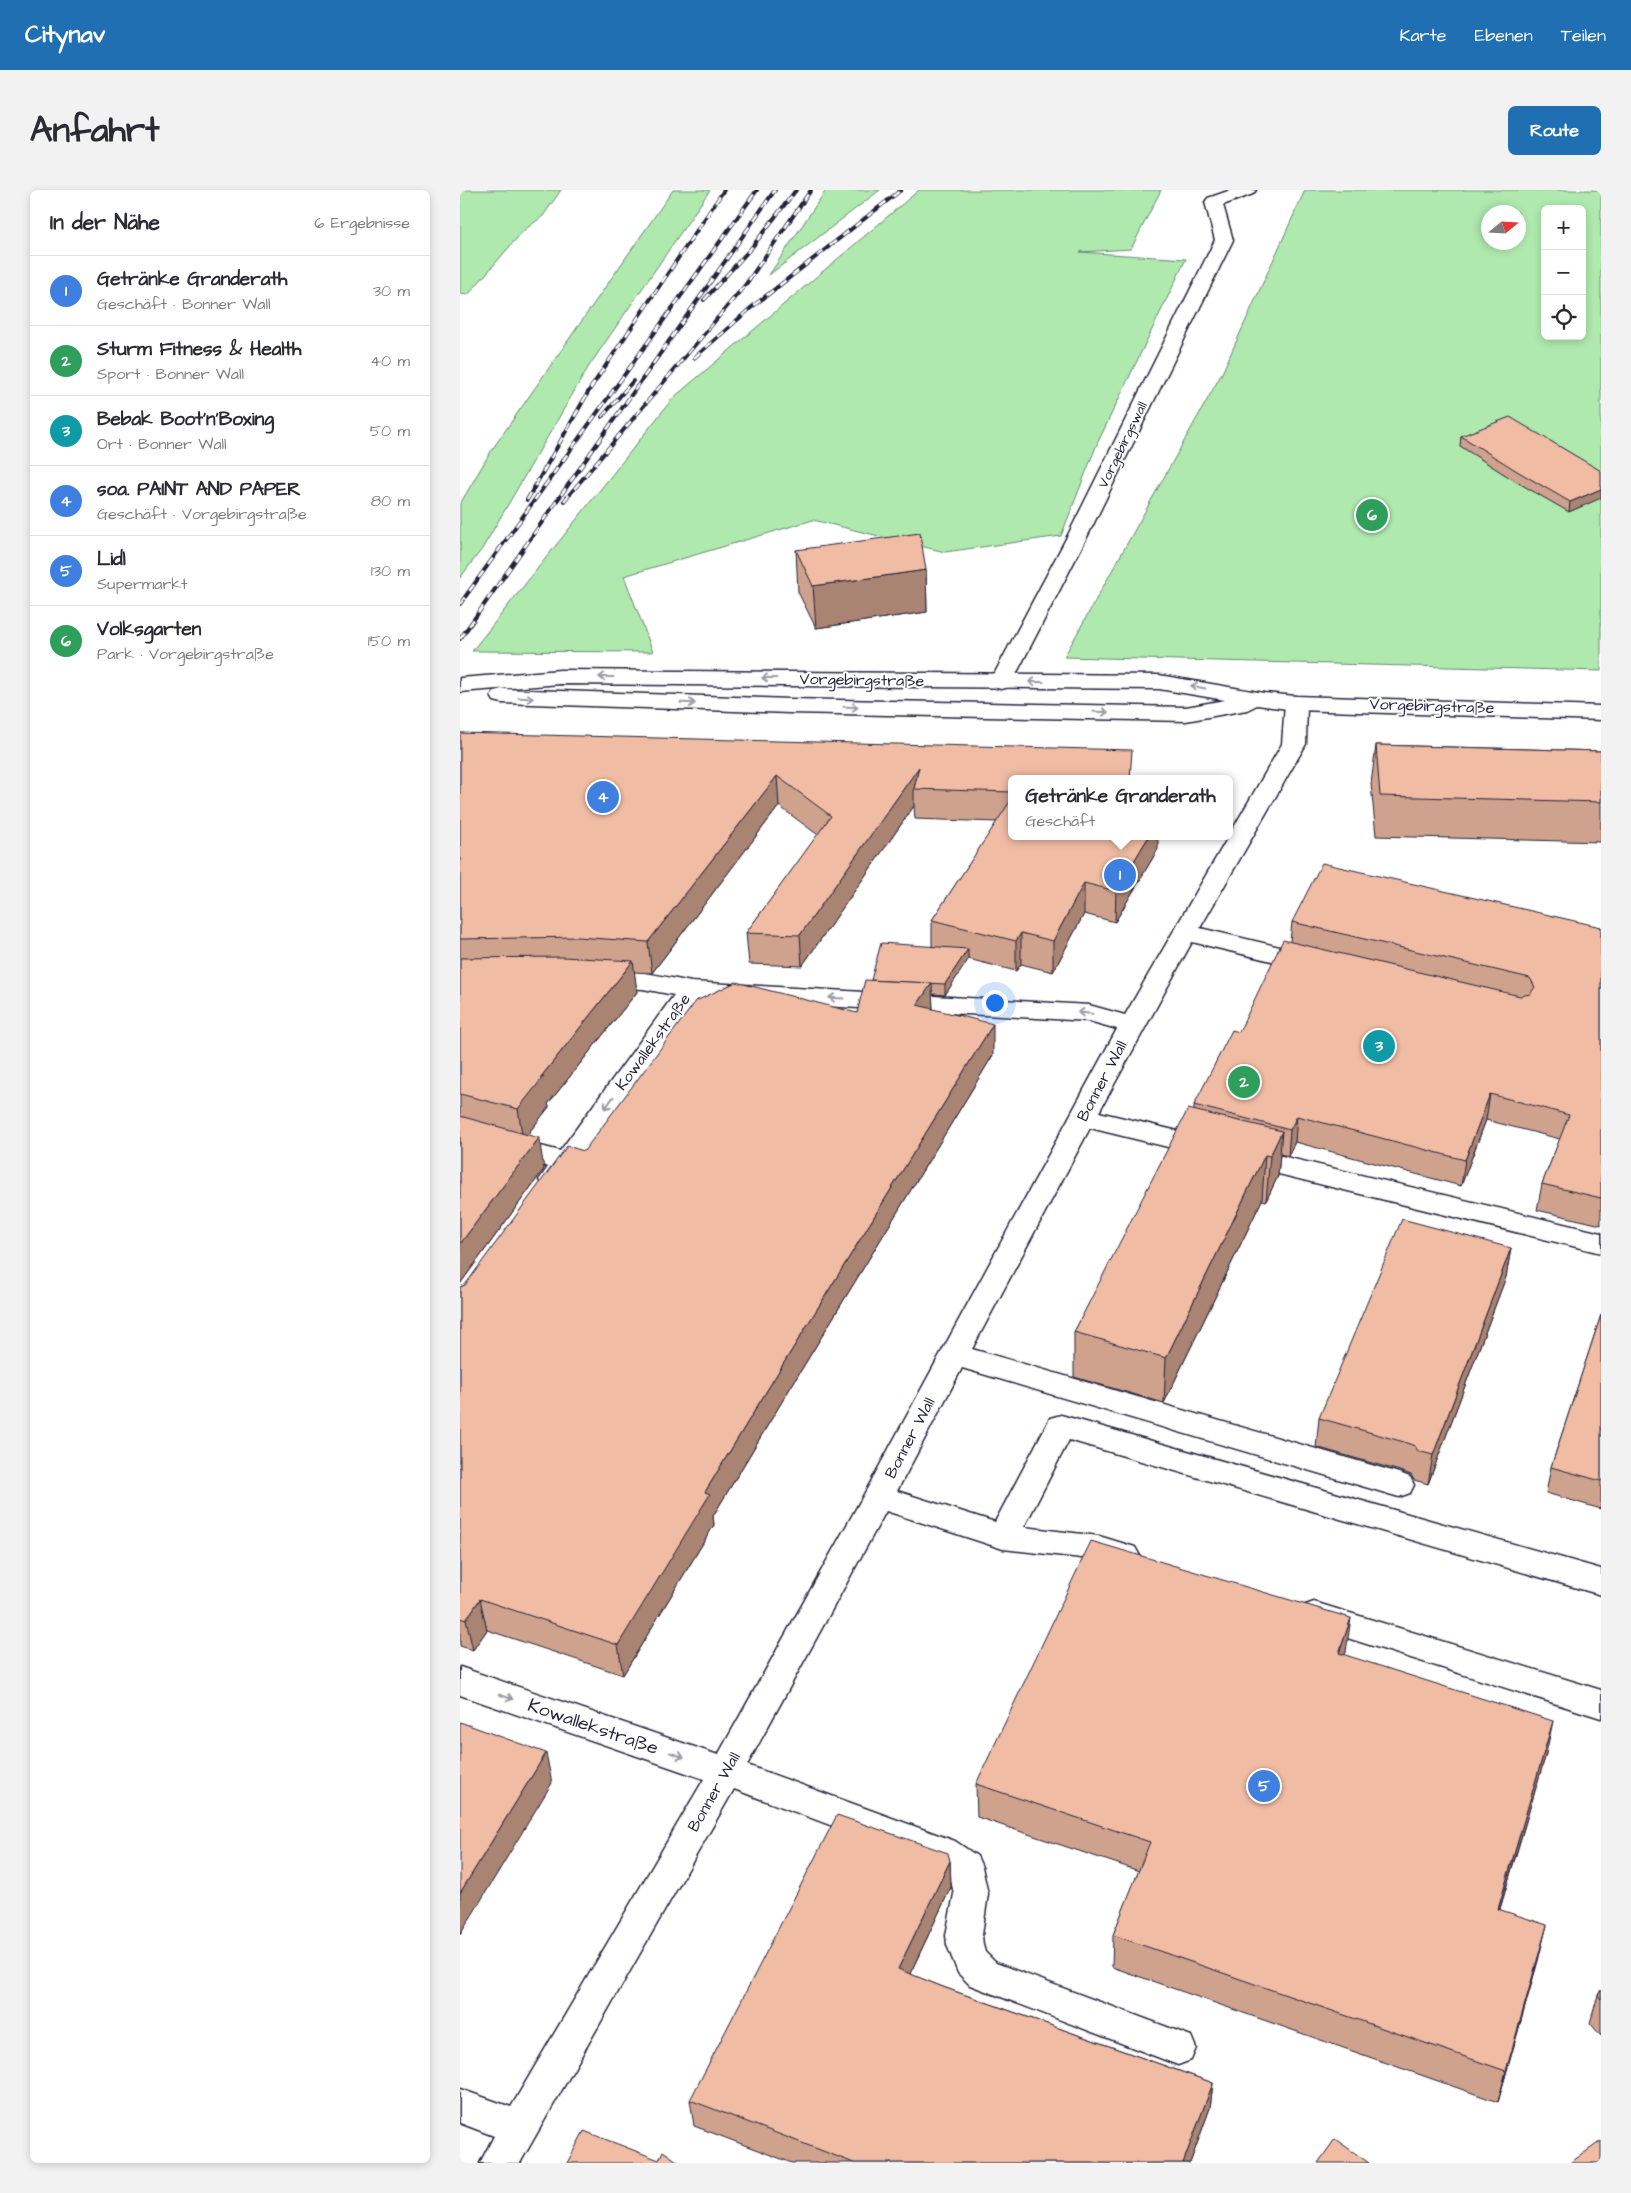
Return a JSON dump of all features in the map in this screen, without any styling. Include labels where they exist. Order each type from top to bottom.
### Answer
[{"type":"street","name":"Vorgebirgswall","points":[[1001,682],[1079,534],[1224,240],[1214,202],[1247,190]]},
{"type":"street","name":"Vorgebirgstraße","points":[[460,685],[560,677],[1159,682],[1264,700],[1296,703],[1601,712]]},
{"type":"street","name":"Vorgebirgstraße","points":[[460,691],[526,698],[1186,714],[1264,700]]},
{"type":"street","name":"Bonner Wall","points":[[499,2163],[726,1772],[878,1497],[1132,1025],[1294,744],[1296,703]]},
{"type":"street","points":[[1186,933],[1332,968]]},
{"type":"street","points":[[572,978],[643,981],[691,990]]},
{"type":"street","name":"Kowallekstraße","points":[[538,1200],[691,990],[1089,1013],[1132,1025]]},
{"type":"street","points":[[1081,1121],[1152,1148],[1360,1202]]},
{"type":"street","points":[[1081,1121],[1601,1243]]},
{"type":"street","points":[[460,1134],[566,1162]]},
{"type":"street","points":[[955,1355],[1399,1485]]},
{"type":"street","points":[[1003,1537],[1062,1426],[1601,1582]]},
{"type":"street","points":[[878,1497],[1003,1537],[1099,1548],[1156,1566]]},
{"type":"street","points":[[1288,1607],[1601,1704]]},
{"type":"street","name":"Kowallekstraße","points":[[460,1681],[726,1772],[943,1852],[965,1867],[971,1894],[964,1935],[965,1946],[971,1962],[983,1974],[1178,2048]]},
{"type":"street","points":[[460,2106],[519,2128]]},
{"type":"green space","points":[[460,190],[561,190],[543,216],[523,231],[468,295],[460,294]]},
{"type":"green space","points":[[673,190],[710,190],[589,366],[482,549],[460,578],[460,504],[491,451]]},
{"type":"green space","points":[[826,190],[880,190],[769,275]]},
{"type":"green space","points":[[919,190],[1161,190],[1131,249],[1080,252],[1186,259],[1097,444],[1061,536],[945,552],[813,520],[624,576],[653,652],[472,651],[673,398]]},
{"type":"green space","points":[[1305,190],[1601,190],[1601,671],[1064,657],[1222,373]]},
{"type":"building","points":[[1510,417],[1601,471],[1601,489],[1570,502],[1461,436]]},
{"type":"building","points":[[920,533],[926,570],[813,586],[796,550]]},
{"type":"building","points":[[460,733],[1132,750],[1130,775],[1008,775],[1008,792],[914,789],[919,767],[800,935],[746,933],[831,816],[777,776],[648,942],[578,937],[460,939]]},
{"type":"building","points":[[1376,745],[1601,751],[1601,802],[1380,796]]},
{"type":"building","points":[[1008,805],[1008,840],[1147,840],[1116,891],[1084,883],[1053,941],[1021,933],[1016,941],[932,920]]},
{"type":"building","points":[[1322,863],[1601,927],[1601,1198],[1542,1184],[1569,1115],[1490,1094],[1465,1160],[1297,1116],[1290,1130],[1194,1105],[1232,1030],[1239,1032],[1283,940],[1520,996],[1530,994],[1535,987],[1530,978],[1292,922]]},
{"type":"building","points":[[881,943],[968,949],[945,984],[871,980]]},
{"type":"building","points":[[563,957],[633,961],[540,1078],[544,1076],[518,1109],[460,1094],[460,958]]},
{"type":"building","points":[[865,980],[932,983],[917,1005],[993,1024],[705,1492],[710,1494],[618,1645],[480,1599],[466,1620],[460,1618],[460,1287],[465,1285],[567,1146],[584,1151],[696,1001],[736,982],[857,1013]]},
{"type":"building","points":[[1188,1109],[1282,1131],[1270,1156],[1265,1155],[1166,1358],[1074,1332]]},
{"type":"building","points":[[460,1116],[539,1138],[460,1244]]},
{"type":"building","points":[[1402,1219],[1511,1248],[1433,1455],[1418,1451],[1415,1446],[1404,1442],[1319,1418]]},
{"type":"building","points":[[1601,1315],[1601,1481],[1551,1467]]},
{"type":"building","points":[[1091,1541],[1351,1618],[1339,1653],[1553,1721],[1498,1909],[1547,1925],[1506,2071],[1113,1935],[1150,1842],[976,1784]]},
{"type":"building","points":[[460,1722],[546,1753],[460,1893]]},
{"type":"building","points":[[837,1815],[948,1853],[950,1861],[898,1969],[943,1987],[1213,2083],[1183,2163],[854,2163],[690,2100]]},
{"type":"building","points":[[584,2131],[659,2160],[663,2151],[680,2163],[567,2163]]},
{"type":"building","points":[[1335,2139],[1369,2163],[1318,2163]]},
{"type":"building","points":[[1601,2141],[1601,2163],[1570,2163]]},
{"type":"railway","points":[[527,500],[590,389],[724,190]]},
{"type":"railway","points":[[460,604],[757,190]]},
{"type":"railway","points":[[460,639],[775,190]]},
{"type":"railway","points":[[704,300],[752,247],[796,190]]},
{"type":"railway","points":[[564,501],[746,284],[811,190]]},
{"type":"railway","points":[[694,358],[752,307],[901,190]]},
{"type":"railway","points":[[602,417],[633,381]]},
{"type":"place","name":"Volksgarten","points":[[1372,515]]},
{"type":"place","name":"soa. PAINT AND PAPER","points":[[603,797]]},
{"type":"place","name":"Getränke Granderath","points":[[1120,875]]},
{"type":"place","name":"Bebak Boot'n'Boxing","points":[[1379,1046]]},
{"type":"place","name":"Sturm Fitness & Health","points":[[1244,1082]]},
{"type":"place","name":"Lidl","points":[[1264,1786]]}]
